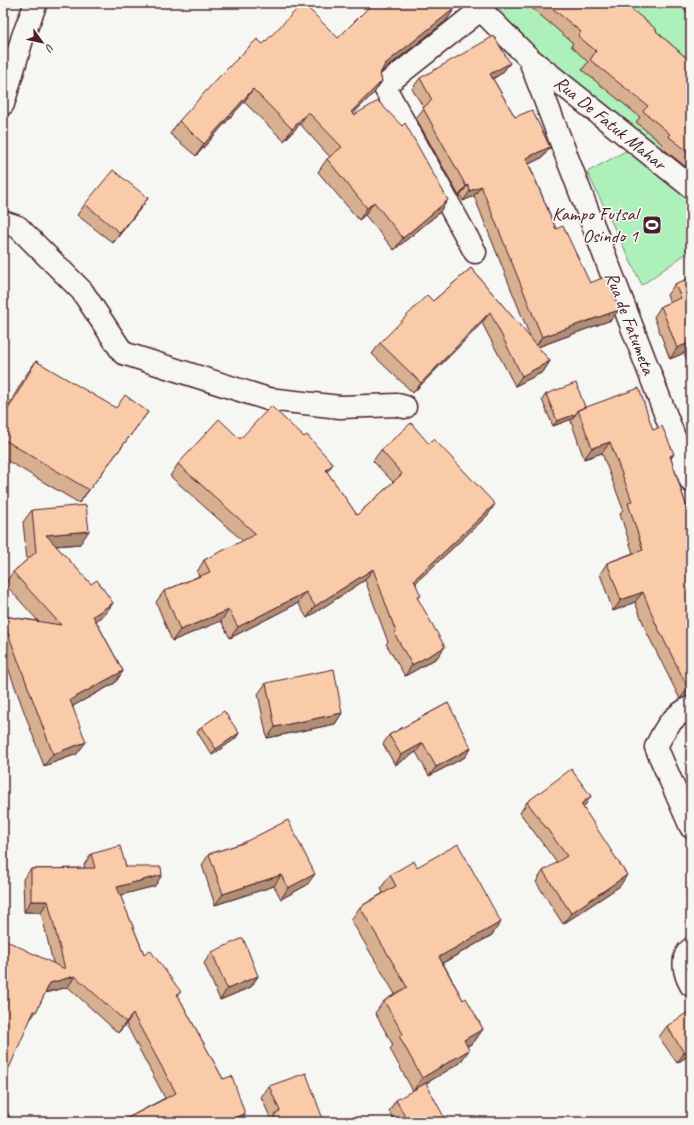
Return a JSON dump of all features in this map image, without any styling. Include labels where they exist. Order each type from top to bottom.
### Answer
[{"type":"street","points":[[3,104],[23,36],[36,3]]},
{"type":"street","points":[[476,252],[384,86],[477,7]]},
{"type":"street","name":"Rua de Fatumeta","points":[[477,7],[529,58],[691,481]]},
{"type":"street","name":"Rua De Fatuk Mahar","points":[[529,58],[691,187]]},
{"type":"street","points":[[3,222],[18,227],[82,291],[123,353],[268,399],[340,407],[397,405],[405,407]]},
{"type":"street","points":[[691,707],[678,714],[664,730],[656,748],[691,827]]},
{"type":"street","points":[[691,949],[687,952],[684,963],[691,985]]},
{"type":"green space","points":[[474,3],[691,3],[691,187]]},
{"type":"green space","name":"Kampo Futsal Osindo 1","points":[[633,147],[691,201],[691,250],[642,285],[587,172]]},
{"type":"building","points":[[303,3],[338,38],[373,3],[450,3],[455,8],[385,64],[380,74],[382,81],[351,112],[354,115],[378,101],[402,126],[405,123],[448,200],[403,238],[374,202],[367,208],[327,159],[342,147],[308,112],[292,129],[253,89],[204,144],[179,121],[216,80],[257,39],[263,44]]},
{"type":"building","points":[[546,3],[624,3],[657,30],[656,31],[691,62],[691,154],[668,136],[670,134],[643,111],[648,106],[590,60],[596,51],[578,36],[581,32]]},
{"type":"building","points":[[494,36],[510,63],[490,74],[515,117],[532,110],[550,147],[526,158],[556,229],[563,226],[590,283],[607,276],[619,310],[542,337],[481,186],[470,191],[468,185],[466,186],[423,108],[432,100],[420,78]]},
{"type":"building","points":[[113,170],[148,198],[120,233],[85,204]]},
{"type":"building","points":[[471,268],[550,361],[522,376],[490,312],[421,383],[380,343],[427,295],[433,301]]},
{"type":"building","points":[[691,278],[691,342],[677,348],[661,306],[681,298],[675,284]]},
{"type":"building","points":[[36,361],[116,408],[125,395],[148,412],[89,490],[3,439],[3,418]]},
{"type":"building","points":[[576,383],[585,407],[578,410],[576,414],[557,421],[546,394]]},
{"type":"building","points":[[639,388],[653,430],[662,426],[674,454],[670,456],[691,520],[691,526],[688,527],[691,535],[691,687],[688,688],[655,622],[643,592],[621,600],[607,563],[643,550],[628,503],[632,501],[610,442],[592,448],[578,410]]},
{"type":"building","points":[[271,406],[304,437],[307,435],[333,464],[326,470],[357,515],[402,474],[381,450],[411,423],[429,444],[434,439],[495,504],[414,580],[421,596],[417,597],[445,647],[412,665],[394,633],[396,632],[373,569],[315,606],[306,592],[238,627],[229,610],[180,630],[164,591],[210,572],[204,560],[256,534],[178,464],[219,419],[240,439]]},
{"type":"building","points":[[86,505],[89,531],[46,535],[91,584],[97,580],[113,603],[93,616],[123,671],[70,700],[86,742],[53,754],[3,620],[3,616],[61,625],[13,572],[36,552],[32,510]]},
{"type":"building","points":[[334,669],[342,713],[275,727],[266,683]]},
{"type":"building","points":[[448,703],[471,748],[436,767],[423,743],[401,755],[389,735]]},
{"type":"building","points":[[224,711],[239,733],[216,749],[201,727]]},
{"type":"building","points":[[571,769],[591,796],[581,804],[627,875],[571,913],[543,871],[567,856],[527,802]]},
{"type":"building","points":[[288,820],[315,874],[288,888],[281,875],[223,894],[209,854],[243,843]]},
{"type":"building","points":[[458,844],[501,922],[439,957],[463,1000],[466,998],[483,1029],[464,1040],[469,1050],[422,1078],[399,1036],[403,1034],[384,1001],[407,987],[360,907],[396,886],[390,875],[414,861],[417,867]]},
{"type":"building","points":[[120,846],[126,867],[161,867],[162,875],[117,887],[144,954],[150,950],[181,992],[177,994],[223,1079],[232,1076],[245,1114],[223,1122],[120,1122],[176,1093],[133,1014],[126,1022],[75,976],[50,983],[36,1012],[34,1011],[3,1082],[3,939],[65,969],[48,901],[31,901],[31,869],[95,868],[91,854]]},
{"type":"building","points":[[243,938],[258,976],[227,989],[212,952]]},
{"type":"building","points":[[691,1010],[691,1048],[684,1053],[667,1026]]},
{"type":"building","points":[[306,1073],[324,1122],[277,1122],[274,1115],[280,1111],[269,1086]]},
{"type":"building","points":[[426,1083],[444,1117],[434,1122],[408,1122],[396,1100]]},
{"type":"building","points":[[3,1107],[14,1122],[3,1122]]},
{"type":"place","name":"Kampo Futsal Osindo 1","points":[[652,225]]}]
